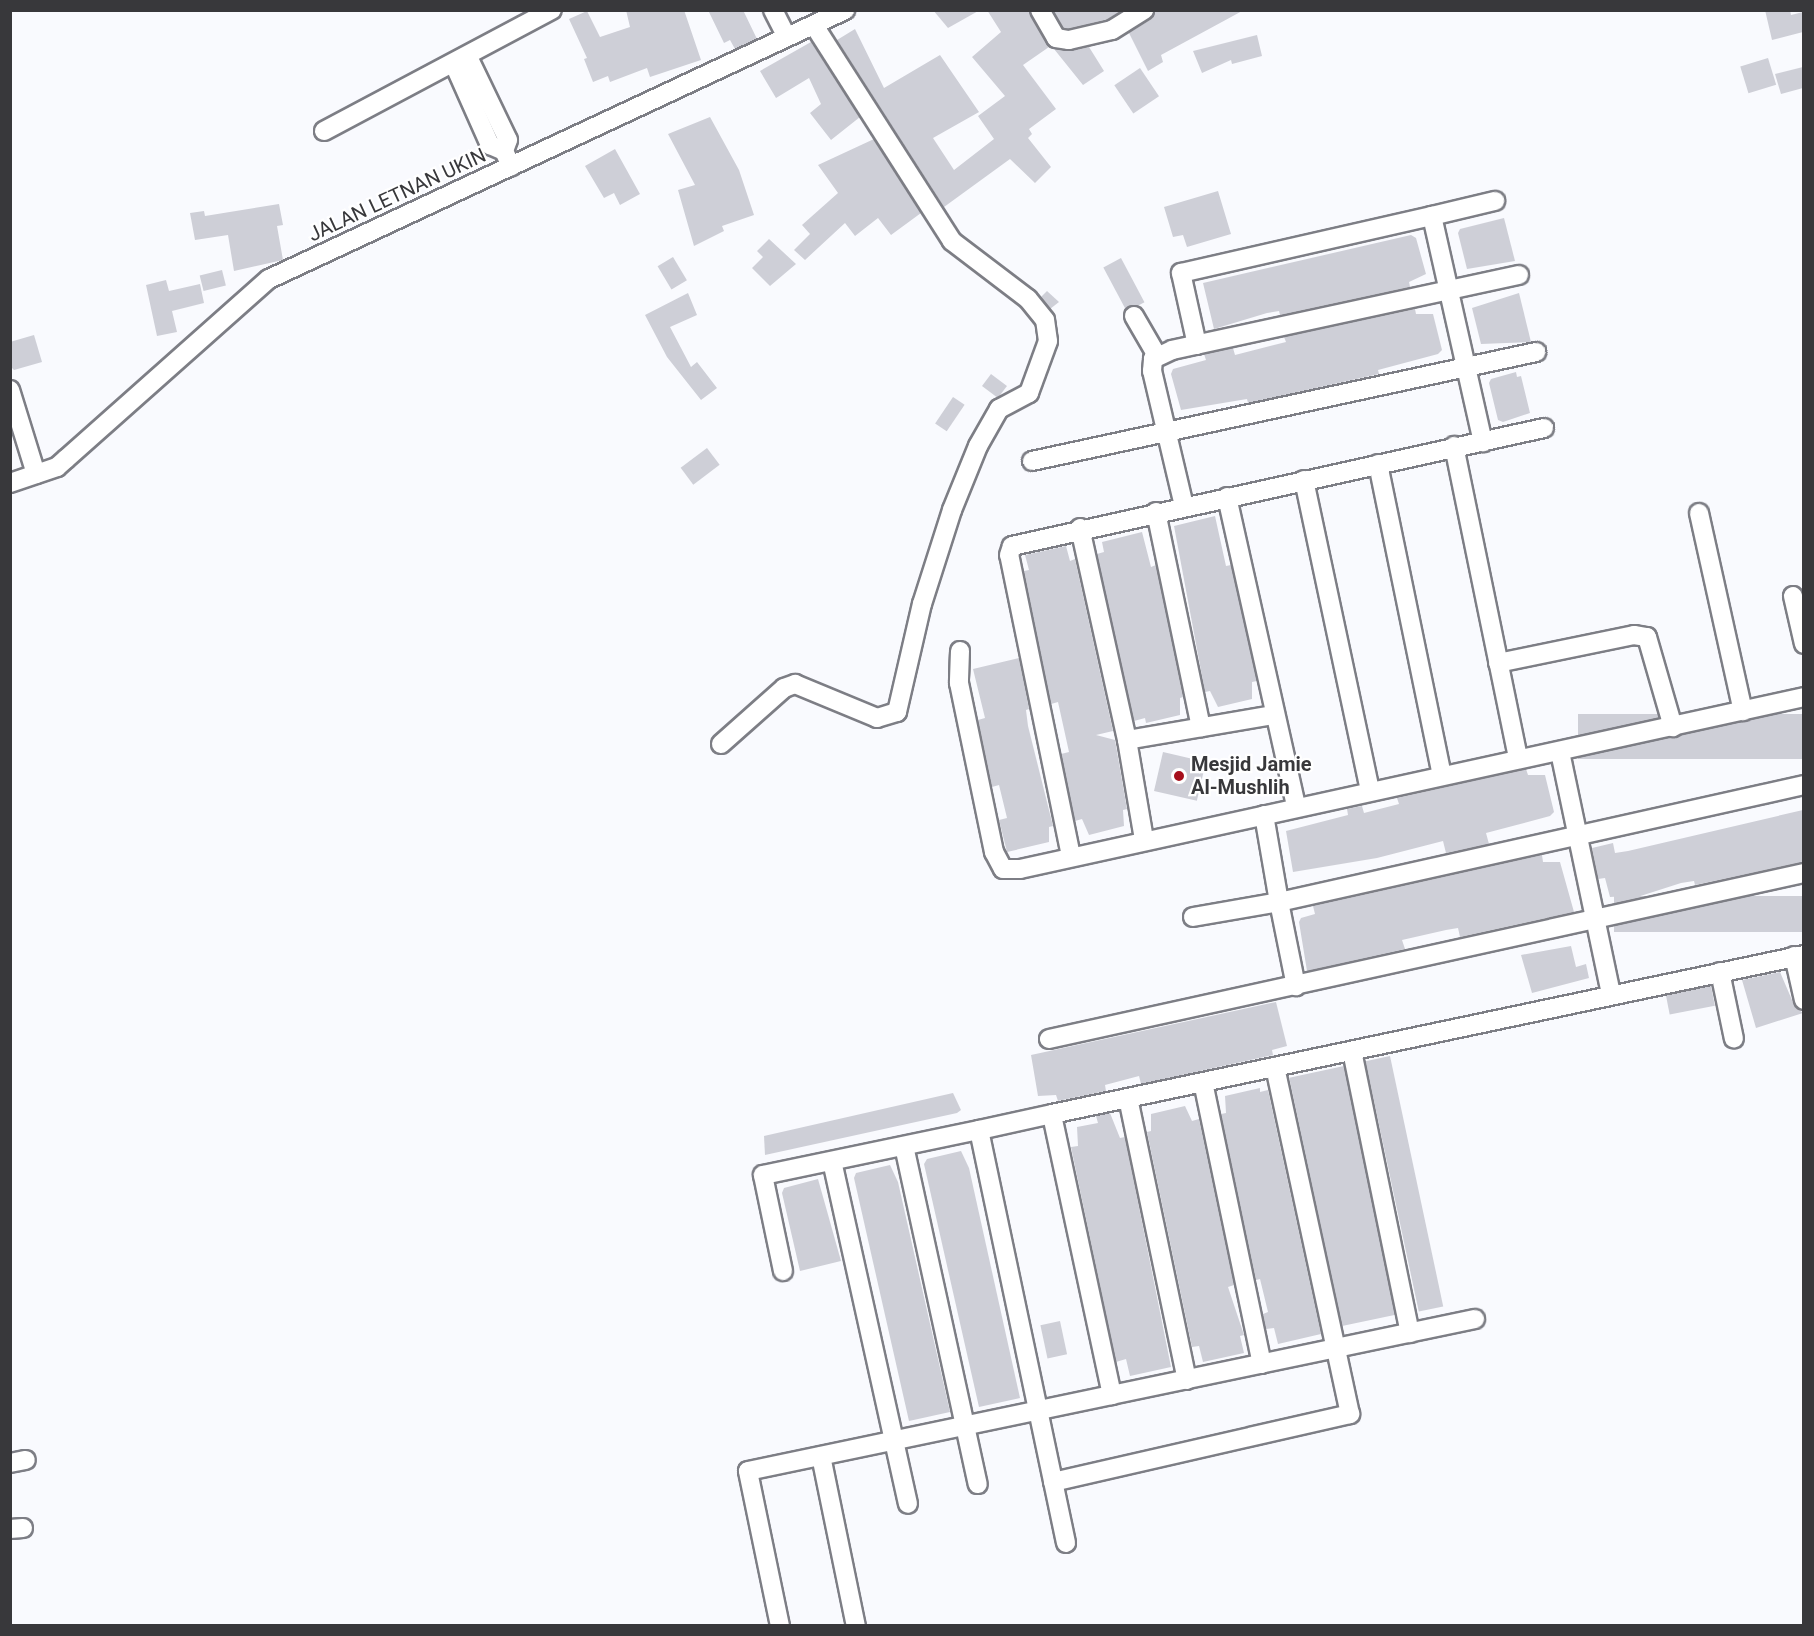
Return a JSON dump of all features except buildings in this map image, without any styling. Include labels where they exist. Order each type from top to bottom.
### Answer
[{"type":"street","points":[[324,130],[461,60],[552,10]]},
{"type":"street","points":[[773,10],[787,37]]},
{"type":"street","name":"JALAN LETNAN UKIN","points":[[10,483],[36,474],[66,459],[269,279],[507,158],[787,37],[844,10]]},
{"type":"street","points":[[1040,10],[1056,38],[1069,40],[1112,30],[1136,13]]},
{"type":"street","points":[[721,744],[784,688],[795,684],[877,718],[897,712],[922,604],[969,467],[999,409],[1029,393],[1048,341],[1045,320],[1028,299],[952,241],[814,25]]},
{"type":"street","points":[[461,60],[492,147],[507,158]]},
{"type":"street","points":[[1197,345],[1180,273],[1495,201]]},
{"type":"street","points":[[1431,216],[1483,442]]},
{"type":"street","points":[[1153,359],[1197,345],[1519,275]]},
{"type":"street","points":[[1134,316],[1156,354],[1153,359],[1184,506]]},
{"type":"street","points":[[1032,461],[1536,352]]},
{"type":"street","points":[[10,390],[36,474]]},
{"type":"street","points":[[1071,856],[1009,555],[1012,546],[1019,541],[1544,428]]},
{"type":"street","points":[[1454,447],[1518,759]]},
{"type":"street","points":[[1377,464],[1442,775]]},
{"type":"street","points":[[1304,480],[1370,790]]},
{"type":"street","points":[[1227,497],[1296,806]]},
{"type":"street","points":[[1156,513],[1201,727]]},
{"type":"street","points":[[1699,513],[1743,711]]},
{"type":"street","points":[[1080,528],[1127,740],[1144,839]]},
{"type":"street","points":[[1793,596],[1803,644]]},
{"type":"street","points":[[1498,663],[1634,635],[1647,637],[1673,727]]},
{"type":"street","points":[[960,651],[959,683],[997,862],[1003,869],[1011,870],[1144,839],[1560,752],[1803,697]]},
{"type":"street","points":[[1127,740],[1274,715]]},
{"type":"street","points":[[1560,752],[1575,836],[1611,995]]},
{"type":"street","points":[[1192,917],[1279,902],[1803,785]]},
{"type":"street","points":[[1264,815],[1296,986]]},
{"type":"street","points":[[1049,1040],[1803,873]]},
{"type":"street","points":[[783,1271],[763,1176],[1799,955],[1803,1000]]},
{"type":"street","points":[[1720,972],[1734,1039]]},
{"type":"street","points":[[1352,1051],[1410,1333]]},
{"type":"street","points":[[1053,1482],[1347,1417],[1350,1409],[1275,1067]]},
{"type":"street","points":[[1203,1082],[1262,1364]]},
{"type":"street","points":[[1128,1098],[1187,1380]]},
{"type":"street","points":[[1053,1114],[1112,1395]]},
{"type":"street","points":[[979,1130],[1066,1543]]},
{"type":"street","points":[[904,1146],[978,1484]]},
{"type":"street","points":[[832,1161],[908,1504]]},
{"type":"street","points":[[780,1626],[748,1471],[1475,1319]]},
{"type":"street","points":[[821,1456],[856,1626]]},
{"type":"place","name":"Mesjid Jamie Al-Mushlih","points":[[1179,776]]}]
